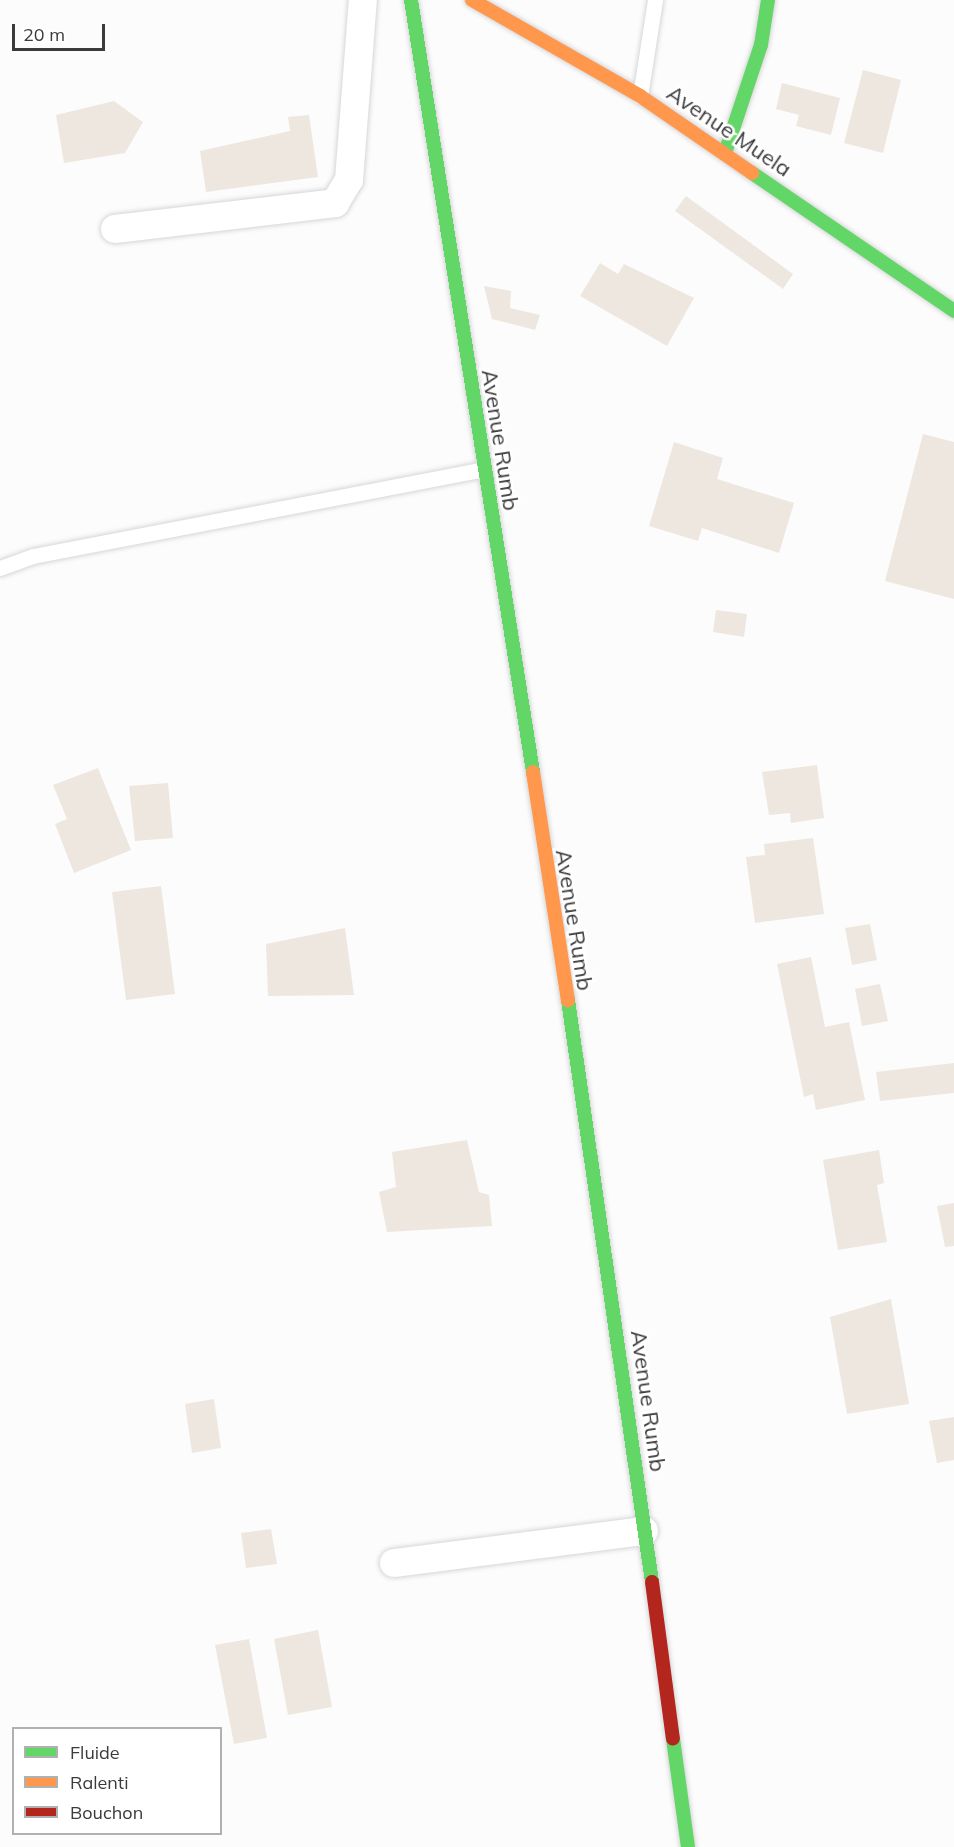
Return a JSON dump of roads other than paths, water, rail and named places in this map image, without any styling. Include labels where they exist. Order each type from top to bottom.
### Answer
[{"type":"street","points":[[114,229],[335,203],[349,180],[363,0]]},
{"type":"street","name":"Avenue Rumb","points":[[411,0],[483,469],[602,1213],[688,1847]]},
{"type":"street","name":"Avenue Muela","points":[[472,0],[640,96],[954,310]]},
{"type":"street","points":[[725,153],[761,45],[768,0]]},
{"type":"street","points":[[394,1563],[644,1531]]},
{"type":"lane","points":[[640,96],[655,0]]},
{"type":"lane","points":[[0,568],[33,556],[483,469]]}]
